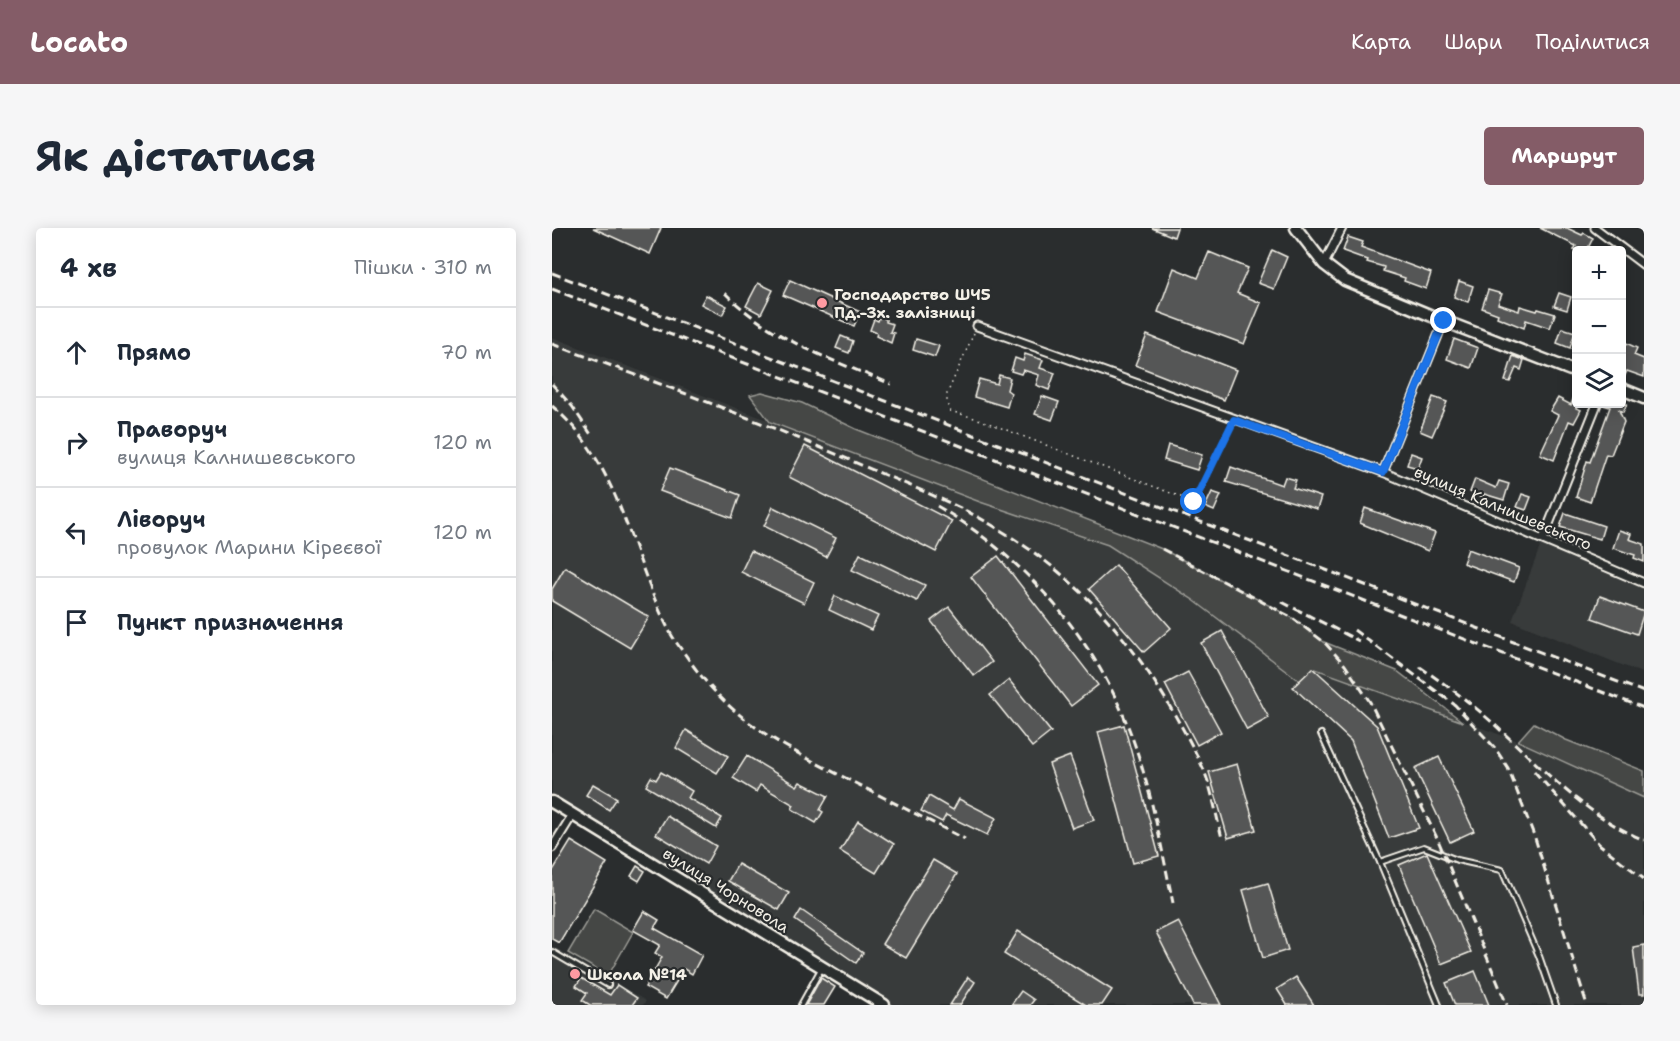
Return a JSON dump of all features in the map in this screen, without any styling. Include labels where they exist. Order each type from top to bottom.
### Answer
[{"type":"street","points":[[1296,228],[1324,264],[1345,280],[1572,370]]},
{"type":"street","points":[[1324,264],[1342,228]]},
{"type":"street","points":[[1595,228],[1644,265]]},
{"type":"street","points":[[1383,472],[1444,321]]},
{"type":"street","name":"вулиця Калнишевського","points":[[977,326],[1383,472],[1644,583]]},
{"type":"street","points":[[1626,391],[1644,398]]},
{"type":"street","points":[[1544,539],[1595,408]]},
{"type":"street","name":"вулиця Чорновола","points":[[552,802],[884,1005]]},
{"type":"street","points":[[552,848],[573,814]]},
{"type":"lane","points":[[1321,734],[1380,862],[1439,1005]]},
{"type":"lane","points":[[1380,862],[1424,847],[1457,860],[1502,870],[1539,956],[1556,1005]]},
{"type":"lane","points":[[552,952],[608,985]]},
{"type":"lane","points":[[801,1005],[822,967]]},
{"type":"path","points":[[977,326],[947,394],[947,404],[951,411],[978,419],[1194,502],[1234,420]]},
{"type":"shaded area","points":[[552,337],[980,502],[1108,545],[1192,599],[1313,668],[1518,741],[1644,798],[1644,1005],[892,1005],[552,797]]},
{"type":"shaded area","points":[[762,392],[802,403],[856,429],[1162,549],[1291,617],[1324,642],[1397,671],[1463,722],[1313,668],[1300,681],[1192,599],[1108,545],[980,502],[770,422],[750,395]]},
{"type":"shaded area","points":[[1543,539],[1644,583],[1644,674],[1512,621]]},
{"type":"shaded area","points":[[1534,723],[1566,740],[1644,771],[1644,798],[1518,741]]},
{"type":"shaded area","points":[[594,909],[633,932],[608,976],[568,953]]},
{"type":"shaded area","name":"Школа №14","points":[[552,946],[646,1001],[643,1005],[552,1005]]},
{"type":"building","points":[[593,228],[661,228],[650,254]]},
{"type":"building","points":[[1152,228],[1177,228],[1174,237]]},
{"type":"building","points":[[1540,228],[1567,228],[1593,238],[1589,246],[1576,246]]},
{"type":"building","points":[[1348,237],[1363,242],[1361,247],[1431,273],[1426,289],[1404,281],[1405,278],[1383,271],[1384,267],[1343,251]]},
{"type":"building","points":[[1272,250],[1287,257],[1274,289],[1258,283]]},
{"type":"building","points":[[1209,252],[1248,268],[1237,293],[1261,303],[1244,344],[1158,312],[1174,268],[1198,278]]},
{"type":"building","name":"Господарство ШЧ5 Пд.-Зх. залізниці","points":[[790,280],[860,312],[854,326],[783,295]]},
{"type":"building","points":[[1459,281],[1473,286],[1468,302],[1454,297]]},
{"type":"building","points":[[758,283],[773,290],[761,314],[746,306]]},
{"type":"building","points":[[1488,290],[1502,294],[1498,304],[1519,311],[1520,306],[1555,314],[1550,328],[1526,320],[1524,328],[1482,308]]},
{"type":"building","points":[[1559,293],[1571,297],[1567,310],[1554,306]]},
{"type":"building","points":[[706,295],[727,306],[722,315],[701,304]]},
{"type":"building","points":[[880,316],[886,319],[886,322],[893,324],[890,332],[894,333],[891,343],[876,336],[877,333],[870,330],[874,319],[878,321]]},
{"type":"building","points":[[1562,328],[1572,331],[1570,348],[1557,343]]},
{"type":"building","points":[[1147,335],[1236,370],[1224,400],[1135,365]]},
{"type":"building","points":[[841,336],[853,341],[849,353],[836,348]]},
{"type":"building","points":[[916,339],[939,346],[935,357],[913,350]]},
{"type":"building","points":[[1454,339],[1478,348],[1471,368],[1447,359]]},
{"type":"building","points":[[1626,343],[1637,348],[1634,355],[1644,359],[1644,377],[1627,371],[1626,373]]},
{"type":"building","points":[[1025,354],[1043,360],[1040,368],[1055,373],[1049,390],[1036,385],[1039,375],[1023,370],[1021,374],[1011,371],[1015,358],[1023,361]]},
{"type":"building","points":[[1513,356],[1524,360],[1521,370],[1516,368],[1510,382],[1505,381]]},
{"type":"building","points":[[999,375],[1010,378],[1007,390],[1011,393],[1007,407],[974,397],[979,379],[997,384]]},
{"type":"building","points":[[1042,396],[1059,402],[1052,420],[1035,414]]},
{"type":"building","points":[[1433,397],[1447,402],[1432,436],[1420,431]]},
{"type":"building","points":[[1558,398],[1571,405],[1572,402],[1572,408],[1581,410],[1574,423],[1569,421],[1554,460],[1540,454],[1558,415],[1550,411]]},
{"type":"building","points":[[1610,408],[1625,408],[1623,412],[1619,410],[1624,422],[1611,455],[1606,454],[1590,502],[1576,497],[1587,461],[1590,462]]},
{"type":"building","points":[[1168,445],[1202,455],[1197,470],[1164,460]]},
{"type":"building","points":[[805,446],[952,521],[936,552],[789,477]]},
{"type":"building","points":[[1411,453],[1422,457],[1418,468],[1407,465]]},
{"type":"building","points":[[1231,467],[1282,485],[1285,477],[1296,480],[1293,488],[1321,497],[1317,509],[1226,482]]},
{"type":"building","points":[[670,468],[740,495],[732,518],[660,491]]},
{"type":"building","points":[[1475,479],[1496,488],[1499,481],[1509,484],[1504,500],[1484,494],[1483,497],[1470,492]]},
{"type":"building","points":[[1212,492],[1221,495],[1214,511],[1205,507]]},
{"type":"building","points":[[1522,494],[1531,497],[1526,510],[1517,507]]},
{"type":"building","points":[[773,507],[836,538],[826,557],[764,526]]},
{"type":"building","points":[[1365,508],[1435,533],[1428,551],[1360,523]]},
{"type":"building","points":[[1565,513],[1604,526],[1600,539],[1560,527]]},
{"type":"building","points":[[1619,530],[1631,534],[1629,539],[1644,544],[1644,562],[1634,558],[1635,555],[1613,548]]},
{"type":"building","points":[[1468,549],[1519,568],[1514,582],[1463,563]]},
{"type":"building","points":[[751,551],[814,582],[804,603],[741,572]]},
{"type":"building","points":[[860,554],[925,585],[917,601],[852,570]]},
{"type":"building","points":[[998,556],[1098,685],[1071,706],[971,577]]},
{"type":"building","points":[[1116,565],[1171,628],[1144,652],[1089,589]]},
{"type":"building","points":[[565,567],[649,617],[630,648],[552,601],[552,589]]},
{"type":"building","points":[[835,596],[878,616],[871,630],[829,610]]},
{"type":"building","points":[[1600,596],[1644,612],[1637,634],[1592,618]]},
{"type":"building","points":[[949,607],[992,662],[974,676],[931,621]]},
{"type":"building","points":[[1222,631],[1269,718],[1247,730],[1201,643]]},
{"type":"building","points":[[1313,668],[1377,726],[1419,828],[1389,838],[1351,741],[1293,687]]},
{"type":"building","points":[[1188,672],[1221,732],[1197,745],[1165,684]]},
{"type":"building","points":[[1009,680],[1051,732],[1032,747],[990,695]]},
{"type":"building","points":[[1124,725],[1159,856],[1133,863],[1098,732]]},
{"type":"building","points":[[686,730],[728,756],[717,773],[676,748]]},
{"type":"building","points":[[747,756],[797,786],[800,782],[828,796],[820,810],[823,812],[816,823],[792,809],[794,805],[760,785],[756,792],[733,778]]},
{"type":"building","points":[[1070,756],[1094,820],[1072,828],[1049,764]]},
{"type":"building","points":[[1439,757],[1474,831],[1450,842],[1415,768]]},
{"type":"building","points":[[1237,764],[1256,830],[1228,838],[1209,772]]},
{"type":"building","points":[[661,772],[692,791],[688,798],[722,818],[716,828],[646,786],[651,777],[656,780]]},
{"type":"building","points":[[593,784],[617,798],[609,810],[586,795]]},
{"type":"building","points":[[929,796],[953,810],[959,799],[996,818],[987,835],[946,815],[942,822],[921,811]]},
{"type":"building","points":[[667,816],[716,846],[706,864],[656,834]]},
{"type":"building","points":[[858,821],[894,844],[876,873],[840,851]]},
{"type":"building","points":[[571,841],[607,863],[559,943],[552,939],[552,872]]},
{"type":"building","points":[[1427,853],[1471,952],[1441,964],[1399,865]]},
{"type":"building","points":[[933,860],[957,874],[906,958],[882,944]]},
{"type":"building","points":[[738,864],[789,893],[779,910],[728,881]]},
{"type":"building","points":[[637,866],[645,871],[639,881],[631,876]]},
{"type":"building","points":[[1268,883],[1288,950],[1263,958],[1243,890]]},
{"type":"building","points":[[801,910],[863,953],[856,963],[795,920]]},
{"type":"building","points":[[644,911],[659,920],[654,928],[702,955],[692,974],[684,969],[666,999],[645,987],[662,957],[655,953],[660,945],[633,930]]},
{"type":"building","points":[[1178,921],[1221,1005],[1193,1005],[1156,932]]},
{"type":"building","points":[[1018,931],[1112,990],[1102,1005],[1086,1005],[1004,954]]},
{"type":"building","points":[[1644,945],[1644,994],[1639,994],[1633,947]]},
{"type":"building","points":[[1475,971],[1489,1005],[1455,1005],[1446,983]]},
{"type":"building","points":[[968,977],[975,982],[960,1005],[950,1005]]},
{"type":"building","points":[[1296,977],[1314,1005],[1287,1005],[1277,989]]},
{"type":"building","points":[[581,978],[610,995],[617,985],[637,998],[632,1005],[590,1005],[582,1000],[587,993],[576,986]]},
{"type":"building","points":[[821,978],[835,987],[824,1005],[806,1005]]},
{"type":"building","points":[[1021,991],[1034,1000],[1030,1005],[1011,1005]]},
{"type":"railway","points":[[552,273],[1644,692]]},
{"type":"railway","points":[[552,289],[1644,708]]},
{"type":"railway","points":[[725,293],[762,324],[782,336],[824,357],[891,384]]},
{"type":"railway","points":[[552,344],[815,445],[964,510],[1026,547],[1050,565],[1094,605],[1149,674],[1181,725],[1203,768],[1222,838]]},
{"type":"railway","points":[[552,384],[572,406],[592,436]]},
{"type":"railway","points":[[552,406],[576,430],[610,484],[657,605],[671,634],[689,660],[724,701],[782,744],[965,839]]},
{"type":"railway","points":[[937,506],[965,524],[1018,566],[1064,616],[1102,671],[1127,725],[1144,775],[1173,903]]},
{"type":"railway","points":[[1162,549],[1291,617],[1324,642],[1345,665],[1370,702],[1438,840],[1507,1005]]},
{"type":"railway","points":[[1282,602],[1359,641]]},
{"type":"railway","points":[[1354,630],[1455,705],[1495,748],[1508,768],[1535,838],[1587,1005]]},
{"type":"railway","points":[[1420,667],[1478,710],[1580,801],[1621,829],[1644,840]]},
{"type":"railway","points":[[1534,771],[1599,844],[1644,879]]},
{"type":"place","name":"Господарство ШЧ5 Пд.-Зх. залізниці","points":[[822,303]]},
{"type":"place","name":"Школа №14","points":[[575,974]]},
{"type":"route","points":[[1194,502],[1234,420],[1383,472],[1444,321]]}]
